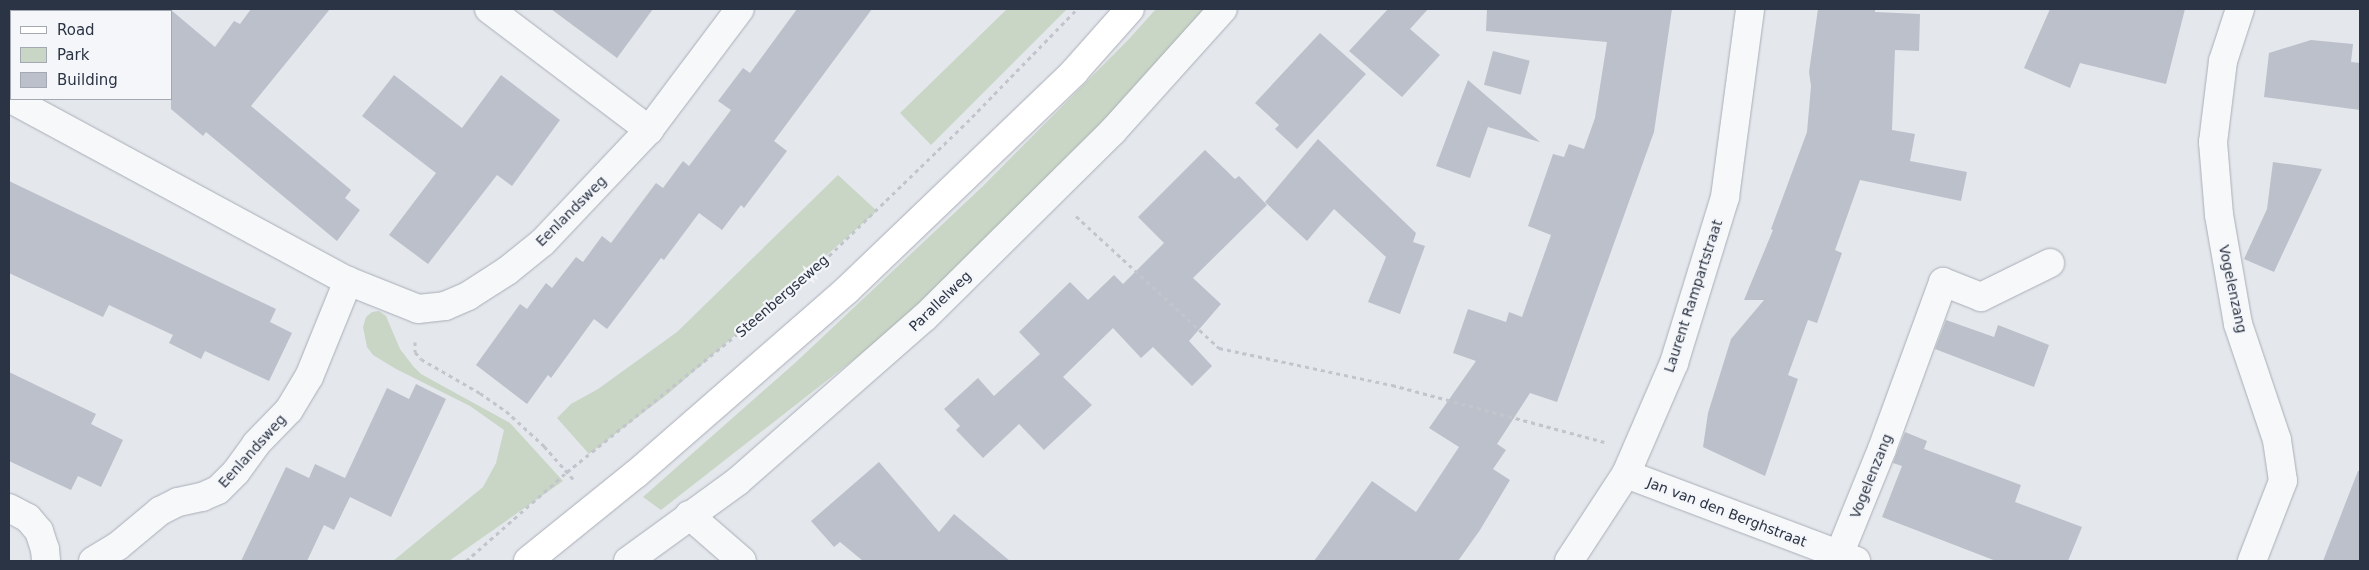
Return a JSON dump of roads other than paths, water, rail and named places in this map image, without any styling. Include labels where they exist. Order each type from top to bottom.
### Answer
[{"type":"main road","points":[[528,561],[636,474],[847,290],[1074,72],[1130,9]]},
{"type":"street","points":[[489,9],[650,130]]},
{"type":"street","name":"Eenlandsweg","points":[[13,100],[348,281],[418,309],[445,306],[468,296],[506,272],[542,242],[650,130],[740,9]]},
{"type":"street","name":"Parallelweg","points":[[628,561],[738,481],[925,317],[1113,131],[1223,9]]},
{"type":"street","name":"Laurent Rampartstraat","points":[[1569,561],[1631,462],[1674,363],[1725,197],[1750,9]]},
{"type":"street","name":"Vogelenzang","points":[[2240,9],[2223,61],[2213,142],[2219,215],[2238,324],[2277,440],[2283,481],[2252,561]]},
{"type":"street","name":"Vogelenzang","points":[[1848,558],[1882,449],[1943,282],[1981,297],[2050,263]]},
{"type":"street","name":"Eenlandsweg","points":[[92,561],[118,546],[160,511],[178,502],[202,497],[218,490],[236,472],[256,444],[289,410],[309,376],[348,281]]},
{"type":"street","name":"Jan van den Berghstraat","points":[[1631,462],[1848,558]]},
{"type":"street","points":[[9,508],[28,518],[39,531],[45,549],[46,561]]},
{"type":"street","points":[[689,515],[742,561]]}]
